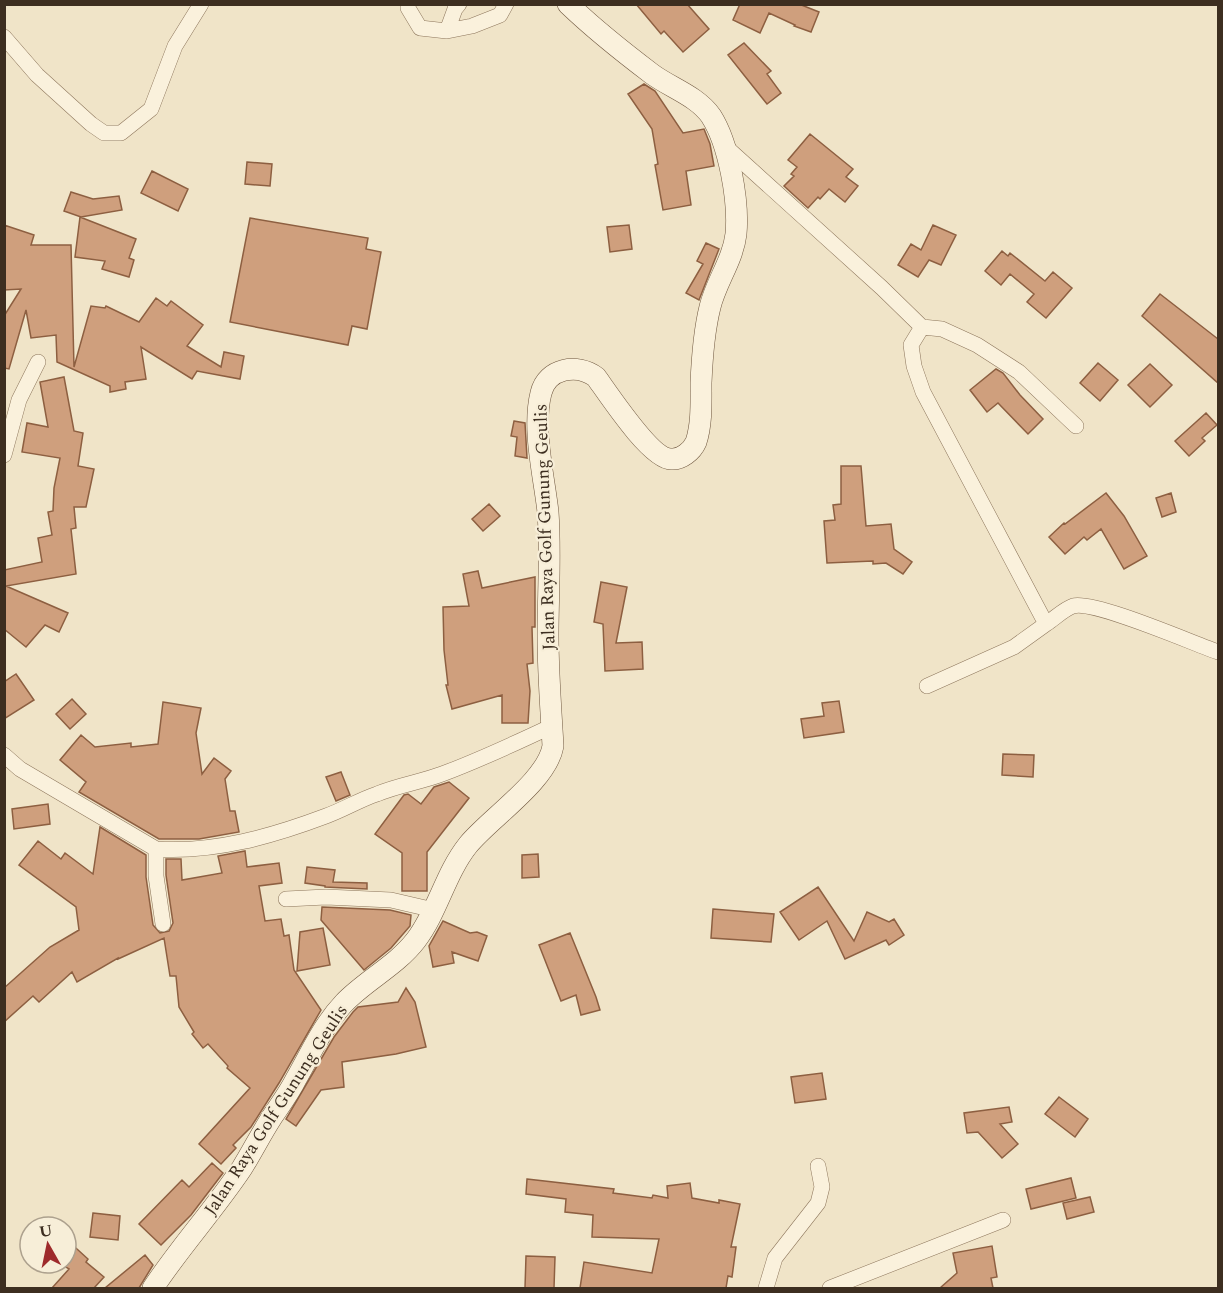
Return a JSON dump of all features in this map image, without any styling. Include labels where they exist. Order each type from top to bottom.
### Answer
[{"type":"main road","name":"Jalan Raya Golf Gunung Geulis","points":[[153,1288],[240,1171],[328,1024],[345,1002],[408,951],[425,929],[456,863],[467,848],[487,825],[506,809],[547,762],[553,746],[548,635],[548,512],[539,420],[541,393],[546,382],[553,375],[571,369],[588,371],[596,377],[635,431],[657,454],[674,459],[690,452],[695,444],[700,419],[703,356],[710,306],[731,255],[736,236],[734,184],[724,146],[711,117],[701,105],[654,76],[595,30],[568,4]]},
{"type":"street","points":[[4,37],[37,75],[91,124],[104,133],[121,134],[151,109],[175,46],[201,4]]},
{"type":"street","points":[[408,4],[408,8],[420,27],[447,31],[472,26],[500,15],[506,4]]},
{"type":"street","points":[[447,31],[459,4]]},
{"type":"street","points":[[724,146],[922,327],[942,329],[977,345],[1019,372],[1076,426]]},
{"type":"street","points":[[922,327],[911,345],[914,366],[923,392],[1046,624]]},
{"type":"street","points":[[4,455],[19,400],[38,362]]},
{"type":"street","points":[[927,686],[1014,647],[1073,606],[1086,605],[1111,612],[1218,652]]},
{"type":"street","points":[[4,755],[20,769],[156,849],[180,850],[210,848],[278,832],[327,816],[378,793],[441,774],[511,746],[552,726]]},
{"type":"street","points":[[156,849],[156,876],[163,924]]},
{"type":"street","points":[[286,899],[326,897],[391,900],[434,910]]},
{"type":"street","points":[[766,1288],[775,1258],[818,1203],[822,1187],[818,1166]]},
{"type":"street","points":[[830,1288],[1003,1220]]},
{"type":"building","points":[[636,4],[687,4],[709,29],[683,52],[664,31],[661,34]]},
{"type":"building","points":[[740,4],[799,4],[819,12],[811,32],[769,13],[760,33],[733,20]]},
{"type":"building","points":[[744,43],[771,71],[767,74],[781,93],[767,104],[728,55]]},
{"type":"building","points":[[644,84],[655,91],[683,133],[704,129],[710,144],[714,166],[686,171],[691,205],[663,210],[655,165],[658,164],[652,129],[628,94]]},
{"type":"building","points":[[810,134],[853,169],[846,177],[858,186],[845,202],[829,189],[808,208],[784,186],[794,176],[791,174],[797,167],[788,160]]},
{"type":"building","points":[[247,162],[272,164],[270,186],[245,184]]},
{"type":"building","points":[[152,171],[188,189],[178,211],[141,193]]},
{"type":"building","points":[[71,192],[93,199],[119,196],[122,210],[81,217],[64,211]]},
{"type":"building","points":[[80,217],[136,239],[129,258],[134,260],[129,277],[102,269],[105,261],[75,257]]},
{"type":"building","points":[[250,218],[368,238],[366,249],[381,252],[367,329],[352,326],[348,345],[230,322]]},
{"type":"building","points":[[4,225],[34,235],[31,245],[71,245],[74,367],[91,306],[105,308],[106,306],[139,322],[156,298],[167,306],[171,301],[203,325],[187,346],[221,367],[224,352],[244,356],[240,379],[197,371],[192,379],[141,347],[146,379],[125,382],[126,389],[110,392],[110,386],[57,362],[56,335],[31,338],[26,310],[9,369],[4,368],[4,316],[21,289],[4,290]]},
{"type":"building","points":[[629,225],[632,249],[610,252],[607,227]]},
{"type":"building","points":[[933,225],[956,235],[941,265],[929,260],[918,277],[898,265],[911,244],[921,250]]},
{"type":"building","points":[[706,243],[719,249],[699,300],[686,293],[703,264],[697,261]]},
{"type":"building","points":[[1002,251],[1008,256],[1010,253],[1045,281],[1053,272],[1072,288],[1046,318],[1027,302],[1034,294],[1010,274],[1001,285],[985,271]]},
{"type":"building","points":[[1160,294],[1218,339],[1218,383],[1142,316]]},
{"type":"building","points":[[1098,363],[1118,380],[1100,401],[1080,383]]},
{"type":"building","points":[[1150,364],[1172,385],[1150,407],[1128,385]]},
{"type":"building","points":[[996,369],[1003,373],[1043,419],[1028,434],[998,403],[987,412],[970,390]]},
{"type":"building","points":[[64,377],[74,431],[83,433],[78,466],[94,469],[86,507],[74,507],[76,528],[71,529],[76,574],[6,586],[68,613],[59,632],[45,625],[26,647],[4,629],[4,570],[42,562],[38,538],[52,535],[48,512],[53,511],[54,488],[60,458],[22,452],[27,423],[48,427],[40,382]]},
{"type":"building","points":[[1206,413],[1217,425],[1202,438],[1205,441],[1189,456],[1175,441]]},
{"type":"building","points":[[514,421],[525,423],[527,458],[515,456],[517,437],[511,436]]},
{"type":"building","points":[[841,466],[861,466],[866,526],[891,524],[894,549],[912,562],[903,574],[886,563],[873,564],[873,561],[827,563],[824,521],[835,520],[833,505],[841,504]]},
{"type":"building","points":[[1106,493],[1124,516],[1147,556],[1124,569],[1101,529],[1087,540],[1084,537],[1065,554],[1049,537],[1064,523]]},
{"type":"building","points":[[1171,493],[1176,512],[1162,517],[1156,498]]},
{"type":"building","points":[[489,504],[500,516],[483,531],[472,519]]},
{"type":"building","points":[[478,571],[482,588],[535,577],[535,627],[532,627],[533,663],[527,664],[530,691],[528,723],[502,723],[502,695],[452,709],[446,685],[448,685],[443,607],[469,606],[463,574]]},
{"type":"building","points":[[601,582],[627,587],[616,643],[642,642],[643,669],[605,671],[603,624],[594,622]]},
{"type":"building","points":[[16,674],[34,700],[4,719],[4,682]]},
{"type":"building","points":[[72,699],[86,714],[70,729],[56,714]]},
{"type":"building","points":[[839,701],[844,732],[804,738],[801,719],[824,716],[822,703]]},
{"type":"building","points":[[163,702],[201,708],[196,733],[202,774],[214,758],[231,771],[225,779],[230,811],[235,811],[239,832],[199,839],[159,839],[79,792],[86,782],[60,760],[81,735],[95,747],[131,743],[131,747],[158,744]]},
{"type":"building","points":[[1003,754],[1034,755],[1033,777],[1002,775]]},
{"type":"building","points":[[341,772],[350,795],[336,801],[326,777]]},
{"type":"building","points":[[449,782],[469,798],[427,852],[427,891],[402,891],[402,853],[375,834],[404,795],[408,794],[421,804],[434,787]]},
{"type":"building","points":[[48,804],[50,824],[14,829],[12,809]]},
{"type":"building","points":[[100,827],[146,855],[146,877],[153,925],[160,933],[169,931],[173,923],[166,859],[181,859],[182,880],[222,873],[218,856],[245,851],[247,867],[279,863],[282,883],[259,886],[265,921],[281,919],[284,936],[289,935],[294,970],[321,1010],[251,1127],[233,1145],[236,1148],[221,1164],[199,1144],[250,1088],[227,1068],[228,1066],[208,1044],[203,1048],[192,1034],[194,1032],[179,1007],[176,976],[170,976],[164,938],[118,958],[77,982],[72,972],[39,1002],[33,996],[4,1022],[4,988],[50,947],[79,930],[76,907],[19,865],[38,841],[61,859],[65,853],[93,874]]},
{"type":"building","points":[[538,854],[539,877],[522,878],[522,855]]},
{"type":"building","points":[[307,867],[335,870],[333,882],[367,883],[367,889],[325,887],[305,883]]},
{"type":"building","points":[[818,887],[854,941],[867,912],[889,922],[894,919],[904,935],[889,945],[886,940],[845,959],[827,921],[799,940],[780,912]]},
{"type":"building","points":[[322,907],[390,910],[411,915],[410,926],[391,948],[364,970],[321,920]]},
{"type":"building","points":[[713,909],[774,914],[771,942],[711,938]]},
{"type":"building","points":[[443,921],[470,933],[477,932],[487,936],[478,961],[452,952],[454,963],[433,967],[429,946]]},
{"type":"building","points":[[323,928],[330,965],[297,971],[300,932]]},
{"type":"building","points":[[570,933],[600,1010],[581,1015],[576,995],[561,1001],[539,945]]},
{"type":"building","points":[[406,988],[415,1002],[426,1047],[342,1062],[344,1087],[321,1090],[296,1126],[286,1119],[334,1037],[353,1012],[358,1007],[398,1002]]},
{"type":"building","points":[[822,1073],[826,1099],[795,1103],[791,1077]]},
{"type":"building","points":[[1059,1097],[1088,1119],[1075,1137],[1045,1114]]},
{"type":"building","points":[[1009,1107],[1012,1122],[1000,1124],[1018,1144],[1002,1158],[978,1132],[967,1133],[964,1113]]},
{"type":"building","points":[[212,1163],[223,1173],[191,1215],[161,1245],[139,1224],[182,1180],[189,1187]]},
{"type":"building","points":[[1071,1178],[1076,1198],[1031,1209],[1026,1189]]},
{"type":"building","points":[[527,1179],[614,1189],[613,1193],[652,1198],[653,1195],[668,1198],[667,1186],[690,1183],[692,1198],[740,1204],[731,1247],[736,1247],[732,1277],[728,1276],[726,1288],[580,1288],[584,1262],[652,1273],[659,1239],[592,1237],[593,1215],[565,1212],[566,1199],[526,1194]]},
{"type":"building","points":[[1090,1197],[1094,1212],[1067,1219],[1063,1203]]},
{"type":"building","points":[[93,1213],[120,1216],[118,1240],[90,1237]]},
{"type":"building","points":[[992,1246],[997,1277],[991,1278],[993,1288],[940,1288],[957,1273],[953,1253]]},
{"type":"building","points":[[78,1250],[88,1259],[86,1262],[104,1277],[94,1288],[52,1288],[64,1275],[78,1275]]},
{"type":"building","points":[[145,1255],[153,1265],[139,1288],[105,1288]]},
{"type":"building","points":[[526,1256],[555,1257],[554,1288],[525,1288]]}]
